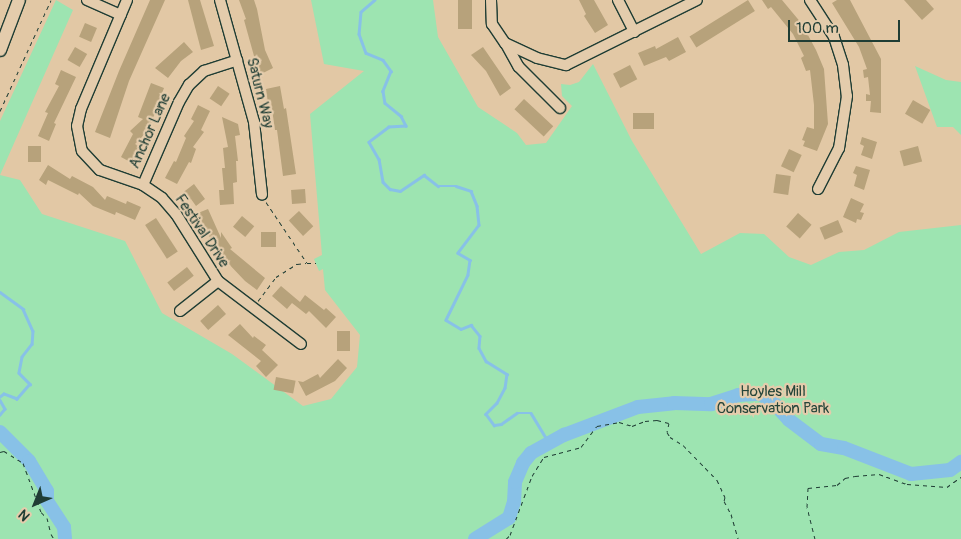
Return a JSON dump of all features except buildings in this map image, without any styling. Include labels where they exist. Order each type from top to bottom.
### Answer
[{"type":"main road","points":[[0,50],[19,0]]},
{"type":"street","points":[[87,0],[121,15]]},
{"type":"street","name":"Festival Drive","points":[[127,0],[81,109],[77,126],[82,151],[100,170],[143,185],[162,198],[176,214],[218,281],[301,344]]},
{"type":"street","name":"Saturn Way","points":[[220,0],[254,122],[262,195]]},
{"type":"street","points":[[491,0],[492,24],[519,67],[560,108]]},
{"type":"street","points":[[618,0],[634,32]]},
{"type":"street","points":[[505,43],[537,58],[566,65],[697,0]]},
{"type":"street","points":[[810,0],[834,38],[843,65],[847,96],[840,148],[818,189]]},
{"type":"street","points":[[527,75],[537,58]]},
{"type":"street","name":"Anchor Lane","points":[[143,185],[179,102],[189,85],[204,72],[237,60]]},
{"type":"street","points":[[180,311],[218,281]]},
{"type":"path","points":[[0,110],[51,0]]},
{"type":"path","points":[[262,195],[271,213],[306,263]]},
{"type":"path","points":[[253,308],[276,277],[297,264],[316,264]]},
{"type":"path","points":[[506,539],[510,535],[532,476],[544,457],[581,446],[597,426],[619,422],[632,426],[645,421],[657,420],[669,423],[667,432],[670,437],[683,445],[717,480],[725,497],[724,502],[731,514],[738,539]]},
{"type":"path","points":[[0,452],[4,451],[24,463],[41,512],[47,518],[54,539]]},
{"type":"path","points":[[815,539],[807,507],[808,488],[837,485],[845,478],[855,476],[879,474],[907,484],[947,487],[961,477]]},
{"type":"green space","points":[[56,0],[73,10],[0,175],[0,121]]},
{"type":"green space","name":"Hoyles Mill Conservation Park","points":[[311,0],[433,0],[438,37],[478,107],[517,133],[526,145],[546,143],[572,106],[562,96],[561,84],[570,85],[579,82],[593,64],[632,141],[701,254],[740,233],[764,234],[789,257],[811,265],[839,252],[864,250],[899,232],[961,225],[961,539],[0,539],[0,175],[20,180],[42,214],[125,241],[162,313],[232,354],[303,406],[331,399],[357,367],[360,335],[325,290],[323,269],[319,271],[314,259],[322,255],[310,114],[364,71],[324,64]]},
{"type":"green space","points":[[915,66],[946,80],[961,82],[961,135],[953,127],[937,127]]},
{"type":"waterway","points":[[375,0],[361,12],[359,34],[366,53],[383,60],[391,71],[383,91],[385,103],[401,116],[406,126],[389,127],[369,142],[379,159],[383,182],[390,189],[400,191],[424,175],[438,186],[456,186],[471,191],[477,206],[479,225],[458,253],[470,260],[468,275],[446,320],[461,329],[471,325],[480,336],[479,348],[486,361],[507,374],[505,388],[497,403],[486,414],[494,425],[501,424],[517,413],[531,413],[549,443]]},
{"type":"waterway","points":[[0,292],[23,309],[33,331],[32,344],[22,357],[19,373],[30,384],[17,399],[4,394],[0,397]]},
{"type":"waterway","points":[[475,539],[509,518],[514,502],[515,482],[523,463],[531,453],[564,435],[638,407],[674,403],[711,404],[738,395],[760,394],[772,401],[789,420],[821,444],[844,448],[911,474],[950,470],[961,462]]},
{"type":"waterway","points":[[0,400],[5,409],[0,415]]},
{"type":"waterway","points":[[0,432],[29,461],[47,491],[47,501],[64,527],[65,539]]}]
